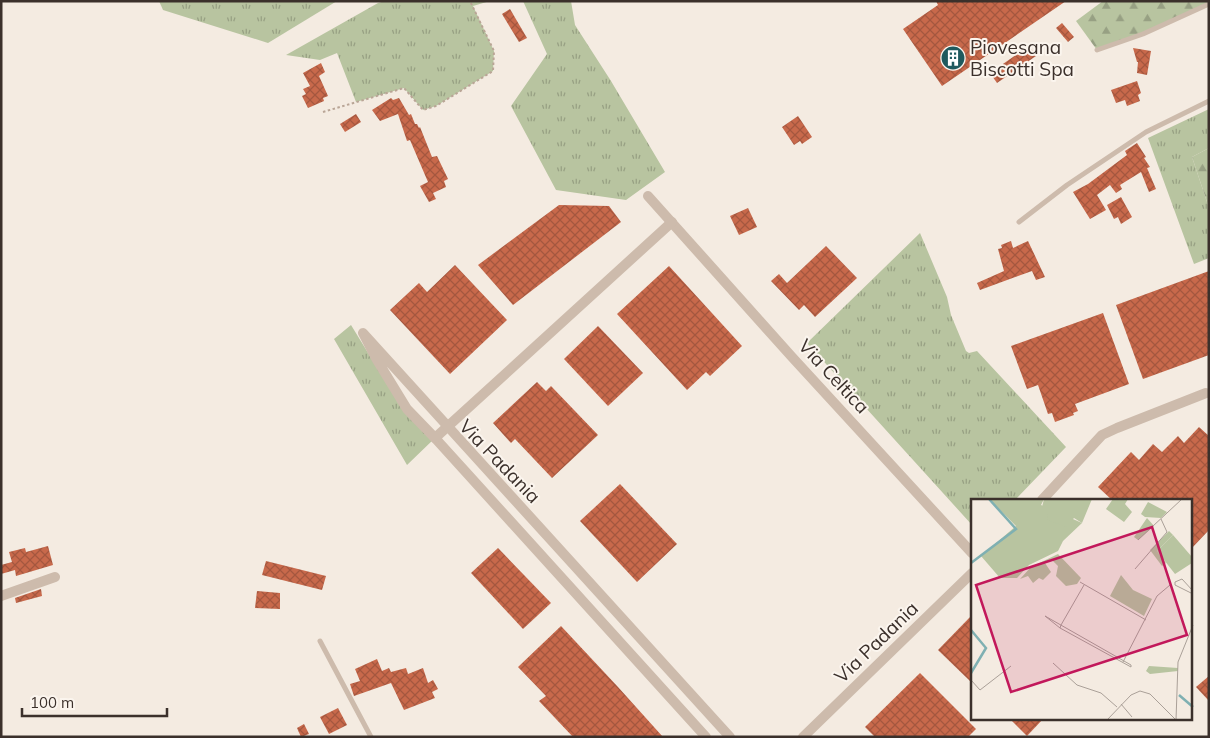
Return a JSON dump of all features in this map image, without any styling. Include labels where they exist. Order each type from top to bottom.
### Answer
[{"type":"street","name":"Via Celtica","points":[[648,196],[792,357],[971,552]]},
{"type":"street","points":[[435,438],[408,409],[377,360],[361,330],[447,426],[672,222]]},
{"type":"street","points":[[1043,499],[1102,435],[1208,393]]},
{"type":"street","name":"Via Padania","points":[[706,737],[435,438],[447,426],[730,737]]},
{"type":"street","name":"Via Padania","points":[[804,737],[971,574]]},
{"type":"street","points":[[1,596],[54,576]]},
{"type":"street","points":[[576,595],[590,583]]},
{"type":"lane","points":[[1097,50],[1143,34],[1209,4]]},
{"type":"lane","points":[[1019,222],[1067,185],[1146,132],[1209,101]]},
{"type":"lane","points":[[320,641],[371,737]]},
{"type":"path","points":[[322,112],[404,88],[424,110],[436,106],[493,72],[494,51],[470,1]]},
{"type":"green space","points":[[159,1],[337,1],[268,43],[163,10]]},
{"type":"green space","points":[[385,1],[490,1],[473,6],[494,51],[493,71],[436,106],[423,110],[404,88],[356,102],[337,53],[320,60],[286,55],[378,3]]},
{"type":"green space","points":[[523,1],[571,1],[575,25],[665,172],[626,200],[556,190],[511,106],[547,54]]},
{"type":"green space","points":[[1103,1],[1209,1],[1209,4],[1143,34],[1097,50],[1076,21]]},
{"type":"green space","points":[[1209,109],[1209,148],[1192,157],[1209,208],[1209,258],[1194,264],[1148,138]]},
{"type":"green space","points":[[1209,148],[1209,208],[1192,157]]},
{"type":"green space","points":[[920,233],[947,297],[951,315],[966,351],[969,353],[977,351],[1066,447],[1016,499],[971,499],[971,524],[807,343]]},
{"type":"green space","points":[[351,325],[400,405],[435,438],[407,465],[334,339]]},
{"type":"building","name":"Piovesana Biscotti Spa","points":[[936,1],[1066,1],[942,86],[903,29],[938,5]]},
{"type":"building","points":[[510,9],[527,38],[519,42],[502,14]]},
{"type":"building","points":[[1062,23],[1074,37],[1068,42],[1056,28]]},
{"type":"building","points":[[1029,46],[1036,56],[997,83],[990,73]]},
{"type":"building","points":[[1133,48],[1151,51],[1147,75],[1137,73],[1138,62]]},
{"type":"building","points":[[321,63],[325,72],[319,76],[328,96],[323,98],[324,101],[308,108],[302,96],[306,94],[303,89],[310,86],[303,73]]},
{"type":"building","points":[[1137,81],[1141,93],[1138,95],[1140,101],[1127,106],[1125,100],[1116,103],[1111,90]]},
{"type":"building","points":[[391,98],[393,100],[399,98],[409,115],[411,114],[415,124],[420,127],[432,157],[437,156],[448,179],[444,181],[446,187],[433,193],[436,199],[429,202],[420,186],[428,182],[410,140],[407,141],[398,114],[380,121],[372,110]]},
{"type":"building","points":[[356,114],[361,122],[345,132],[340,124]]},
{"type":"building","points":[[798,116],[812,137],[802,144],[800,141],[794,145],[782,127]]},
{"type":"building","points":[[1137,143],[1146,157],[1144,158],[1150,167],[1147,168],[1156,189],[1149,192],[1141,172],[1120,185],[1122,189],[1116,193],[1110,185],[1097,195],[1106,210],[1090,219],[1073,192],[1088,184],[1127,155],[1125,151]]},
{"type":"building","points":[[1121,197],[1132,217],[1121,224],[1118,217],[1114,219],[1107,205]]},
{"type":"building","points":[[559,205],[609,206],[621,222],[513,305],[478,265]]},
{"type":"building","points":[[748,208],[757,227],[739,235],[730,216]]},
{"type":"building","points":[[1011,241],[1013,248],[1028,241],[1045,277],[1036,280],[1032,271],[980,290],[977,283],[1004,271],[998,249],[1002,248],[1001,245]]},
{"type":"building","points":[[826,246],[857,278],[815,317],[804,305],[799,310],[771,281],[779,274],[787,283]]},
{"type":"building","points":[[455,265],[507,320],[450,374],[390,310],[419,283],[427,292]]},
{"type":"building","points":[[669,266],[742,346],[710,376],[706,372],[687,390],[617,314]]},
{"type":"building","points":[[1209,271],[1209,355],[1143,379],[1116,305]]},
{"type":"building","points":[[1103,313],[1129,384],[1075,404],[1078,411],[1073,413],[1074,415],[1055,422],[1052,413],[1048,414],[1038,385],[1027,389],[1011,346]]},
{"type":"building","points":[[598,326],[643,373],[608,406],[564,359]]},
{"type":"building","points":[[537,382],[546,391],[551,386],[598,435],[552,478],[515,439],[511,443],[493,423]]},
{"type":"building","points":[[1199,427],[1209,436],[1209,530],[1192,548],[1192,499],[1111,499],[1098,487],[1131,452],[1139,460],[1153,444],[1162,452],[1178,436],[1184,443]]},
{"type":"building","points":[[620,484],[677,544],[637,582],[580,521]]},
{"type":"building","points":[[48,546],[53,565],[16,576],[15,570],[1,574],[1,565],[12,562],[9,552],[25,548],[26,552]]},
{"type":"building","points":[[498,548],[551,603],[523,629],[471,573]]},
{"type":"building","points":[[266,561],[326,576],[322,590],[262,575]]},
{"type":"building","points":[[41,589],[42,596],[16,603],[15,598]]},
{"type":"building","points":[[257,591],[280,593],[280,609],[255,608]]},
{"type":"building","points":[[971,616],[971,682],[938,650]]},
{"type":"building","points":[[561,626],[663,737],[573,737],[539,701],[546,696],[518,667]]},
{"type":"building","points":[[377,659],[382,671],[389,668],[391,672],[406,668],[408,674],[423,668],[428,683],[433,680],[438,689],[432,692],[435,698],[404,710],[391,683],[354,696],[350,684],[360,681],[355,669]]},
{"type":"building","points":[[920,673],[976,729],[968,737],[875,737],[865,727]]},
{"type":"building","points":[[1209,676],[1209,701],[1196,687]]},
{"type":"building","points":[[338,708],[347,725],[329,734],[320,717]]},
{"type":"building","points":[[1011,720],[1042,720],[1027,736]]},
{"type":"building","points":[[304,724],[309,734],[301,737],[297,728]]},
{"type":"place","name":"Piovesana Biscotti Spa","points":[[953,58]]}]
